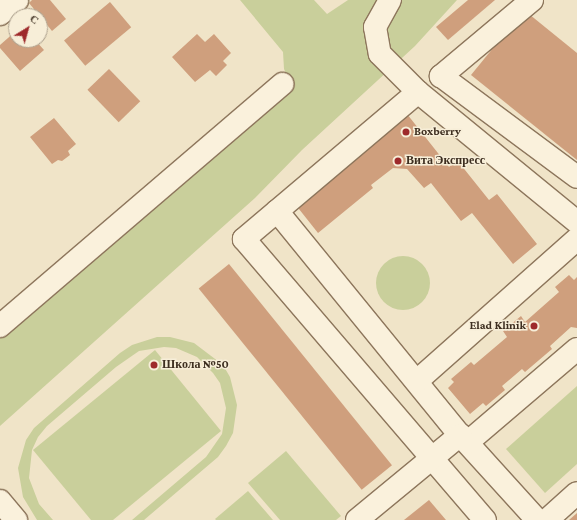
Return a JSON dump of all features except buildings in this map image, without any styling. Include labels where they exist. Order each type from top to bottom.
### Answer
[{"type":"street","points":[[0,14],[17,0]]},
{"type":"street","points":[[390,0],[375,27],[380,54],[418,92],[577,222]]},
{"type":"street","points":[[532,0],[441,76],[577,177]]},
{"type":"street","points":[[0,326],[282,84]]},
{"type":"street","points":[[418,92],[244,239],[433,457],[485,520]]},
{"type":"street","points":[[278,211],[416,381],[464,438],[537,520]]},
{"type":"street","points":[[416,381],[577,239]]},
{"type":"street","points":[[357,520],[433,457],[464,438],[577,349]]},
{"type":"street","points":[[547,520],[577,493]]},
{"type":"street","points":[[0,501],[16,520]]},
{"type":"green space","points":[[240,0],[314,0],[327,14],[348,0],[457,0],[415,46],[302,150],[255,198],[0,426],[0,338],[292,87],[284,69],[283,52]]},
{"type":"green space","points":[[403,256],[413,258],[422,264],[428,273],[430,283],[428,293],[422,302],[413,308],[403,310],[393,308],[384,302],[378,293],[376,283],[378,273],[384,264],[393,258]]},
{"type":"green space","points":[[157,337],[170,337],[194,343],[223,365],[230,377],[237,405],[233,433],[226,446],[218,457],[144,520],[132,520],[206,457],[222,434],[226,408],[220,383],[213,373],[197,357],[176,348],[164,347],[139,351],[116,367],[47,426],[38,437],[32,450],[29,478],[39,504],[53,520],[37,520],[23,497],[18,468],[26,440],[34,428],[120,353],[132,345]]},
{"type":"green space","points":[[155,350],[221,431],[113,520],[91,520],[33,450]]},
{"type":"green space","points":[[577,386],[577,464],[545,493],[506,449]]},
{"type":"green space","points":[[286,451],[341,516],[336,520],[280,520],[248,483]]},
{"type":"green space","points":[[248,491],[273,520],[215,519]]},
{"type":"place","name":"Boxberry","points":[[406,132]]},
{"type":"place","name":"Вита Экспресс","points":[[398,161]]},
{"type":"place","name":"Elad Klinik","points":[[534,326]]},
{"type":"place","name":"Школа №50","points":[[154,365]]}]
